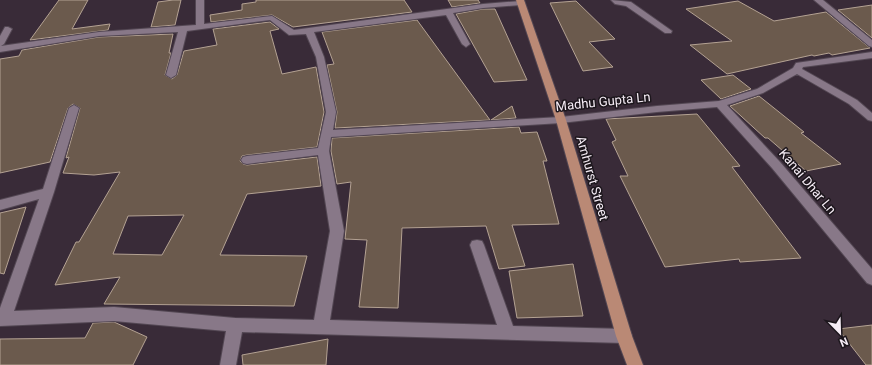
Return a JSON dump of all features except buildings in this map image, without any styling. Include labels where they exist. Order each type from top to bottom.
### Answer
[{"type":"main road","name":"Amhurst Street","points":[[520,2],[561,120],[624,336],[635,365]]},
{"type":"street","points":[[200,0],[200,27]]},
{"type":"street","points":[[615,0],[628,4],[668,31]]},
{"type":"street","points":[[818,0],[872,44]]},
{"type":"street","points":[[0,49],[99,34],[182,29],[266,18],[272,18],[292,33],[520,2]]},
{"type":"street","points":[[448,12],[466,44]]},
{"type":"street","points":[[0,44],[8,29]]},
{"type":"street","points":[[171,75],[182,29]]},
{"type":"street","points":[[309,30],[320,57],[331,112],[322,151],[336,231],[321,326]]},
{"type":"street","name":"Madhu Gupta Ln","points":[[327,134],[561,120],[657,109],[720,104],[760,91],[797,70],[799,65],[872,55]]},
{"type":"street","points":[[797,70],[853,102],[872,118]]},
{"type":"street","name":"Kanai Dhar Ln","points":[[720,104],[776,165],[872,279]]},
{"type":"street","points":[[74,108],[48,192],[2,319],[114,314],[235,325],[321,326],[624,336]]},
{"type":"street","points":[[247,160],[322,151]]},
{"type":"street","points":[[0,205],[48,192]]},
{"type":"street","points":[[477,245],[508,333]]},
{"type":"street","points":[[228,365],[235,325]]}]
